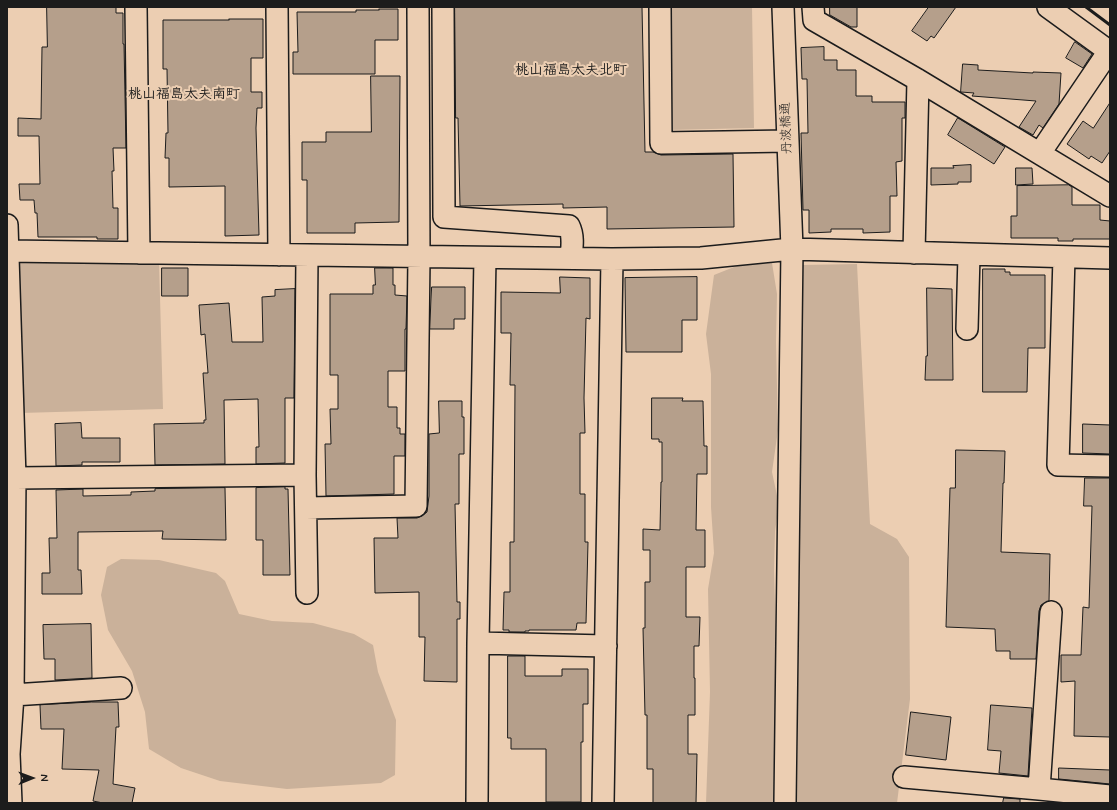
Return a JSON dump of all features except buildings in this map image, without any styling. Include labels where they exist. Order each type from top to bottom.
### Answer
[{"type":"street","points":[[136,7],[139,253]]},
{"type":"street","points":[[278,7],[279,255]]},
{"type":"street","points":[[306,508],[416,506],[419,257],[418,7]]},
{"type":"street","points":[[443,7],[444,217],[569,226],[572,236],[571,258]]},
{"type":"street","points":[[660,7],[661,142],[788,142]]},
{"type":"street","name":"丹波橋通","points":[[783,7],[792,249],[786,803]]},
{"type":"street","points":[[813,7],[814,20],[918,80],[1110,196]]},
{"type":"street","points":[[1040,153],[1109,51],[1048,7]]},
{"type":"street","points":[[914,254],[918,80]]},
{"type":"street","points":[[7,225],[15,478],[13,695],[8,756],[11,803]]},
{"type":"street","points":[[7,251],[612,259],[700,258],[792,249],[914,254],[1110,258]]},
{"type":"street","points":[[967,329],[969,255]]},
{"type":"street","points":[[307,256],[305,475],[307,593]]},
{"type":"street","points":[[1064,257],[1058,465],[1110,466]]},
{"type":"street","points":[[477,803],[478,643],[485,258]]},
{"type":"street","points":[[603,803],[612,259]]},
{"type":"street","points":[[15,478],[305,475]]},
{"type":"street","points":[[1039,789],[1051,612]]},
{"type":"street","points":[[478,643],[606,646]]},
{"type":"street","points":[[13,695],[121,688]]},
{"type":"street","points":[[904,776],[1110,796]]},
{"type":"shaded area","points":[[665,7],[752,7],[754,128],[668,130]]},
{"type":"shaded area","points":[[159,260],[163,409],[20,413],[16,263]]},
{"type":"shaded area","points":[[772,263],[777,294],[776,342],[778,430],[772,472],[779,505],[775,531],[774,571],[776,639],[780,674],[779,725],[774,771],[775,803],[706,803],[710,692],[708,589],[714,553],[711,507],[711,374],[706,334],[714,275],[739,265]]},
{"type":"shaded area","points":[[857,264],[870,524],[897,539],[909,557],[910,699],[897,803],[797,803],[802,265]]},
{"type":"shaded area","points":[[121,559],[159,560],[216,573],[225,581],[239,614],[272,621],[313,623],[354,634],[373,645],[378,672],[396,720],[395,775],[381,783],[287,789],[220,781],[181,768],[149,749],[145,712],[132,671],[108,630],[101,595],[107,567]]},
{"type":"railway","points":[[1086,7],[1110,25]]},
{"type":"district","name":"桃山福島太夫北町","points":[[571,71]]},
{"type":"district","name":"桃山福島太夫南町","points":[[184,95]]}]
